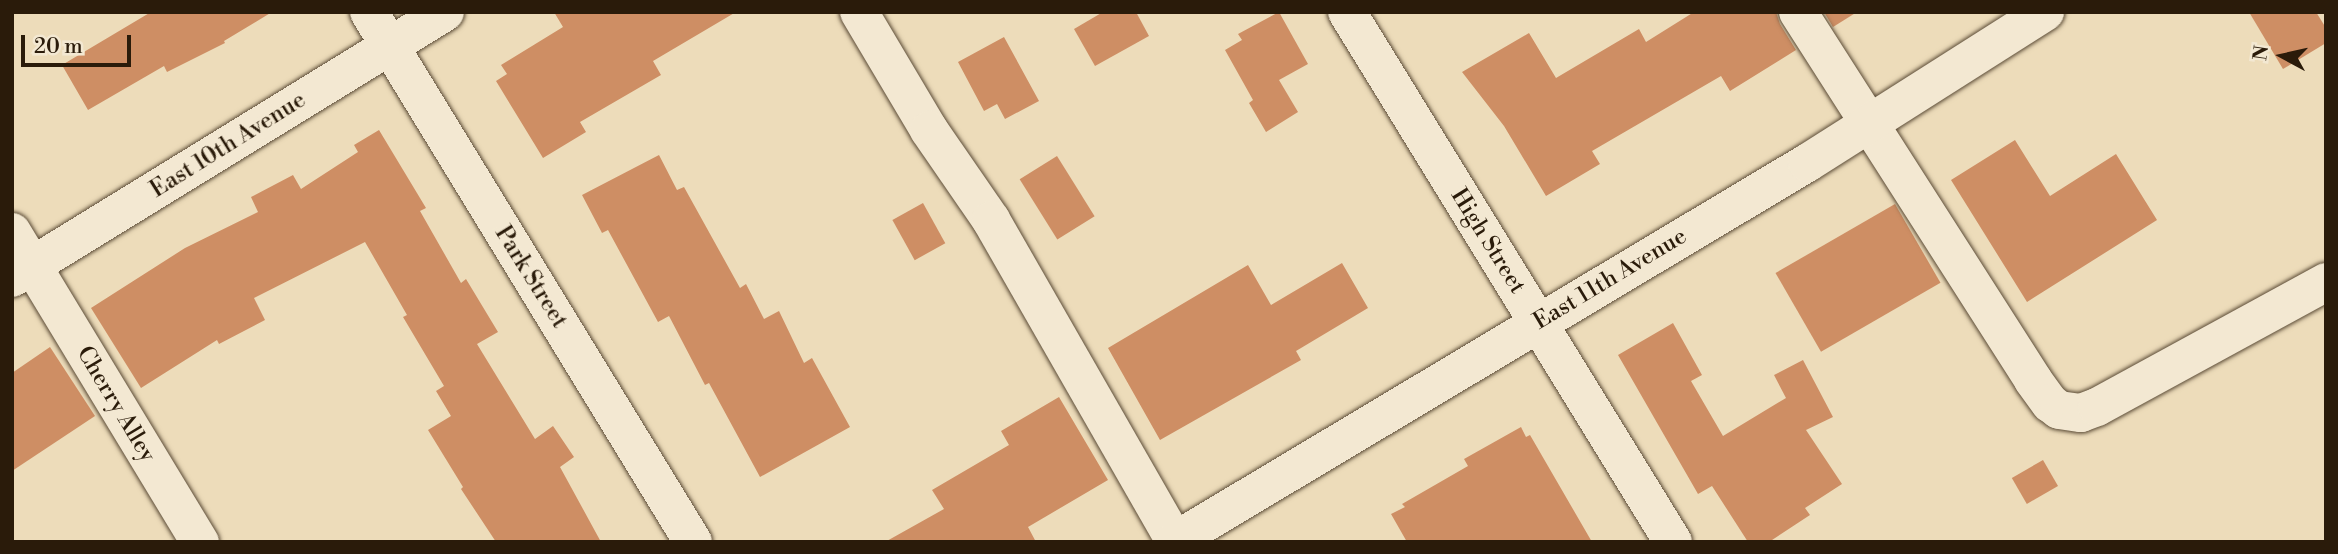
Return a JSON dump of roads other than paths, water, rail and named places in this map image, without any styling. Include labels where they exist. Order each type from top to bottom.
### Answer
[{"type":"street","name":"Park Street","points":[[369,12],[693,542]]},
{"type":"street","name":"East 10th Avenue","points":[[22,272],[445,12]]},
{"type":"street","points":[[859,12],[929,130],[991,220],[1174,541]]},
{"type":"street","name":"High Street","points":[[1347,12],[1673,542]]},
{"type":"street","points":[[1798,12],[2033,380],[2050,404],[2064,412],[2081,413],[2097,407],[2326,282]]},
{"type":"street","name":"East 11th Avenue","points":[[1174,541],[1807,163],[2045,12]]},
{"type":"street","name":"Cherry Alley","points":[[12,232],[22,272],[200,542]]}]
